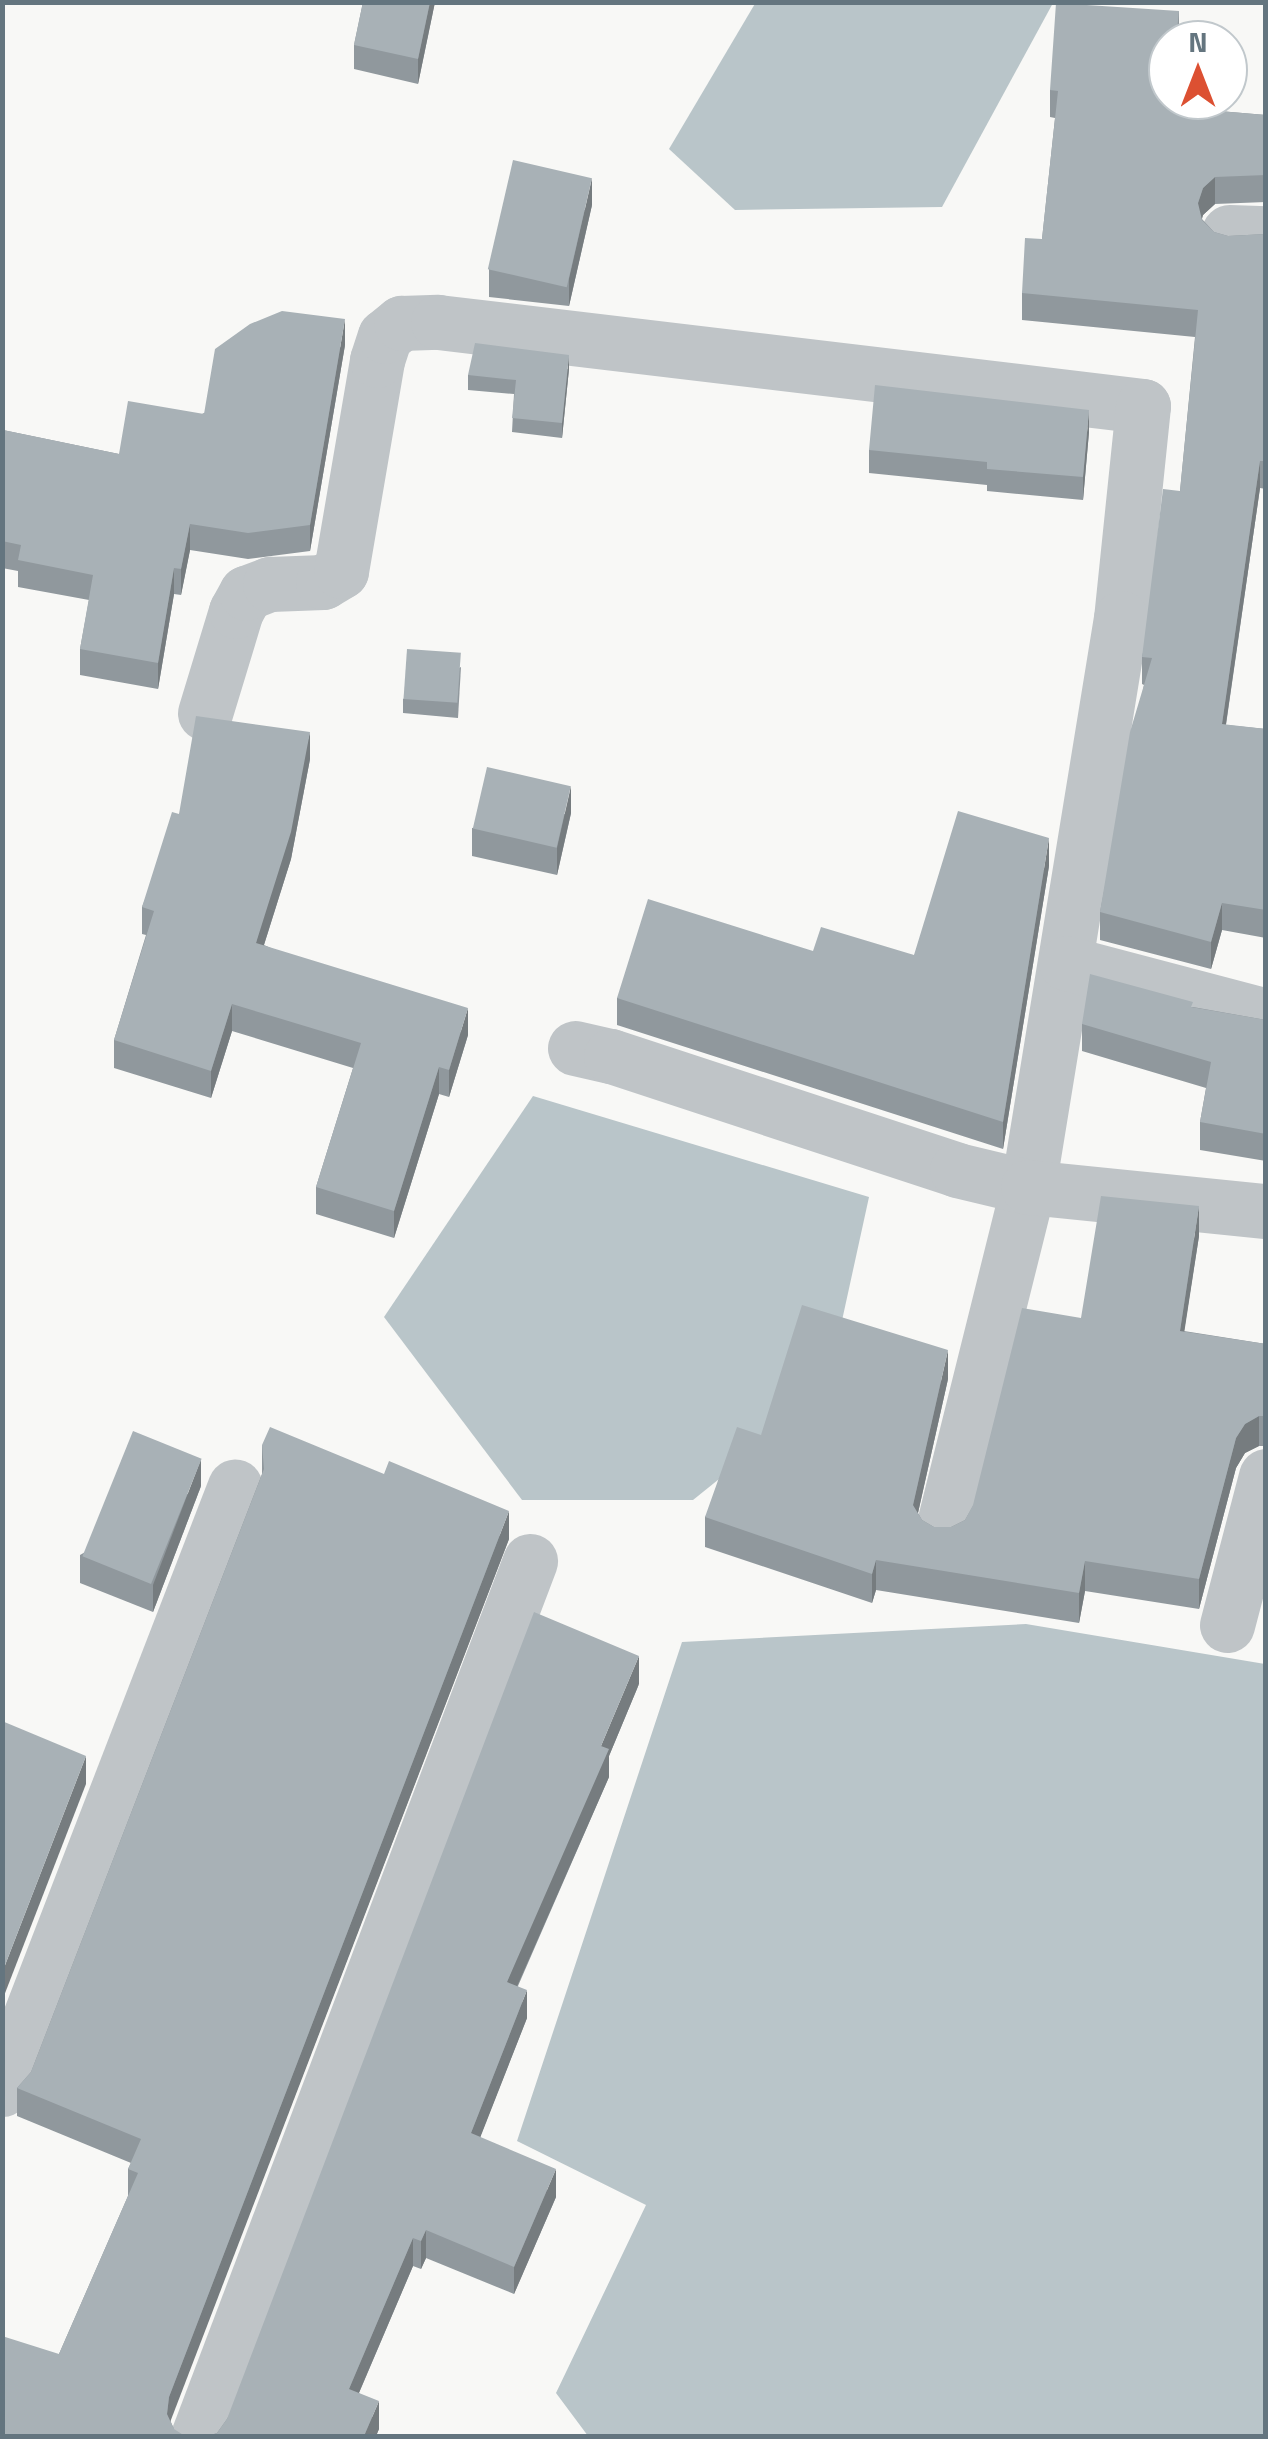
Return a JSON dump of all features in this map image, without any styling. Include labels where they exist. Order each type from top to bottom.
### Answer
[{"type":"street","points":[[205,713],[236,610],[246,593],[270,584],[323,582],[341,571],[377,360],[385,336],[401,323],[438,322],[1143,406],[1121,618],[1028,1187],[943,1527]]},
{"type":"street","points":[[1066,963],[1266,1016]]},
{"type":"street","points":[[575,1048],[611,1056],[957,1170],[1028,1187],[1266,1212]]},
{"type":"street","points":[[1228,1625],[1266,1476]]},
{"type":"street","points":[[2,2090],[235,1486]]},
{"type":"street","points":[[198,2436],[530,1561]]},
{"type":"shaded area","points":[[756,2],[1053,3],[942,207],[735,210],[669,149]]},
{"type":"shaded area","points":[[533,1096],[869,1197],[841,1325],[744,1459],[693,1500],[522,1500],[384,1317]]},
{"type":"shaded area","points":[[1026,1624],[1265,1664],[1265,2436],[588,2436],[556,2393],[646,2205],[517,2141],[682,1642]]},
{"type":"building","points":[[363,2],[430,2],[418,59],[354,45]]},
{"type":"building","points":[[1056,3],[1179,11],[1178,20],[1148,20],[1148,120],[1248,120],[1248,113],[1266,115],[1266,175],[1215,177],[1203,188],[1198,203],[1202,220],[1214,232],[1228,236],[1266,234],[1266,461],[1260,461],[1222,724],[1266,729],[1266,910],[1222,903],[1211,942],[1100,912],[1130,732],[1152,658],[1142,657],[1163,489],[1180,491],[1198,310],[1022,293],[1025,238],[1042,239],[1058,91],[1050,90]]},
{"type":"building","points":[[513,160],[592,178],[567,287],[488,269]]},
{"type":"building","points":[[282,311],[345,319],[310,525],[248,533],[190,524],[181,569],[174,568],[158,663],[80,649],[93,575],[18,560],[21,545],[2,541],[3,430],[119,454],[128,401],[204,414],[215,349],[250,324]]},
{"type":"building","points":[[475,343],[569,355],[562,423],[512,418],[516,380],[468,375]]},
{"type":"building","points":[[875,385],[1089,410],[1083,477],[987,469],[987,462],[869,450]]},
{"type":"building","points":[[407,649],[461,653],[457,703],[404,699]]},
{"type":"building","points":[[196,716],[310,732],[291,832],[256,943],[468,1008],[449,1070],[439,1067],[394,1211],[316,1187],[361,1043],[232,1004],[211,1071],[114,1040],[154,911],[142,907],[172,812],[179,814]]},
{"type":"building","points":[[487,767],[571,786],[557,848],[473,828]]},
{"type":"building","points":[[958,811],[1049,838],[1003,1122],[617,998],[648,899],[813,951],[821,927],[914,955]]},
{"type":"building","points":[[1090,974],[1193,1002],[1191,1007],[1266,1020],[1266,1134],[1200,1122],[1211,1062],[1082,1024]]},
{"type":"building","points":[[1101,1196],[1199,1206],[1180,1331],[1266,1344],[1266,1416],[1245,1424],[1236,1438],[1199,1579],[1085,1561],[1079,1593],[876,1560],[872,1574],[705,1517],[737,1427],[761,1435],[802,1305],[948,1350],[913,1505],[922,1520],[934,1527],[951,1527],[965,1520],[973,1505],[1022,1308],[1081,1318]]},
{"type":"building","points":[[270,1427],[384,1474],[389,1461],[509,1511],[169,2397],[167,2414],[174,2429],[185,2436],[2,2436],[2,2336],[59,2354],[138,2173],[128,2169],[141,2139],[17,2088],[31,2072],[264,1469],[262,1445]]},
{"type":"building","points":[[133,1431],[202,1459],[151,1584],[82,1556]]},
{"type":"building","points":[[534,1612],[639,1656],[601,1746],[609,1749],[507,1982],[527,1990],[471,2133],[556,2169],[514,2267],[426,2230],[421,2241],[413,2238],[349,2389],[379,2401],[364,2436],[208,2436],[217,2433],[227,2419]]},
{"type":"building","points":[[2,1721],[86,1756],[2,1973]]}]
